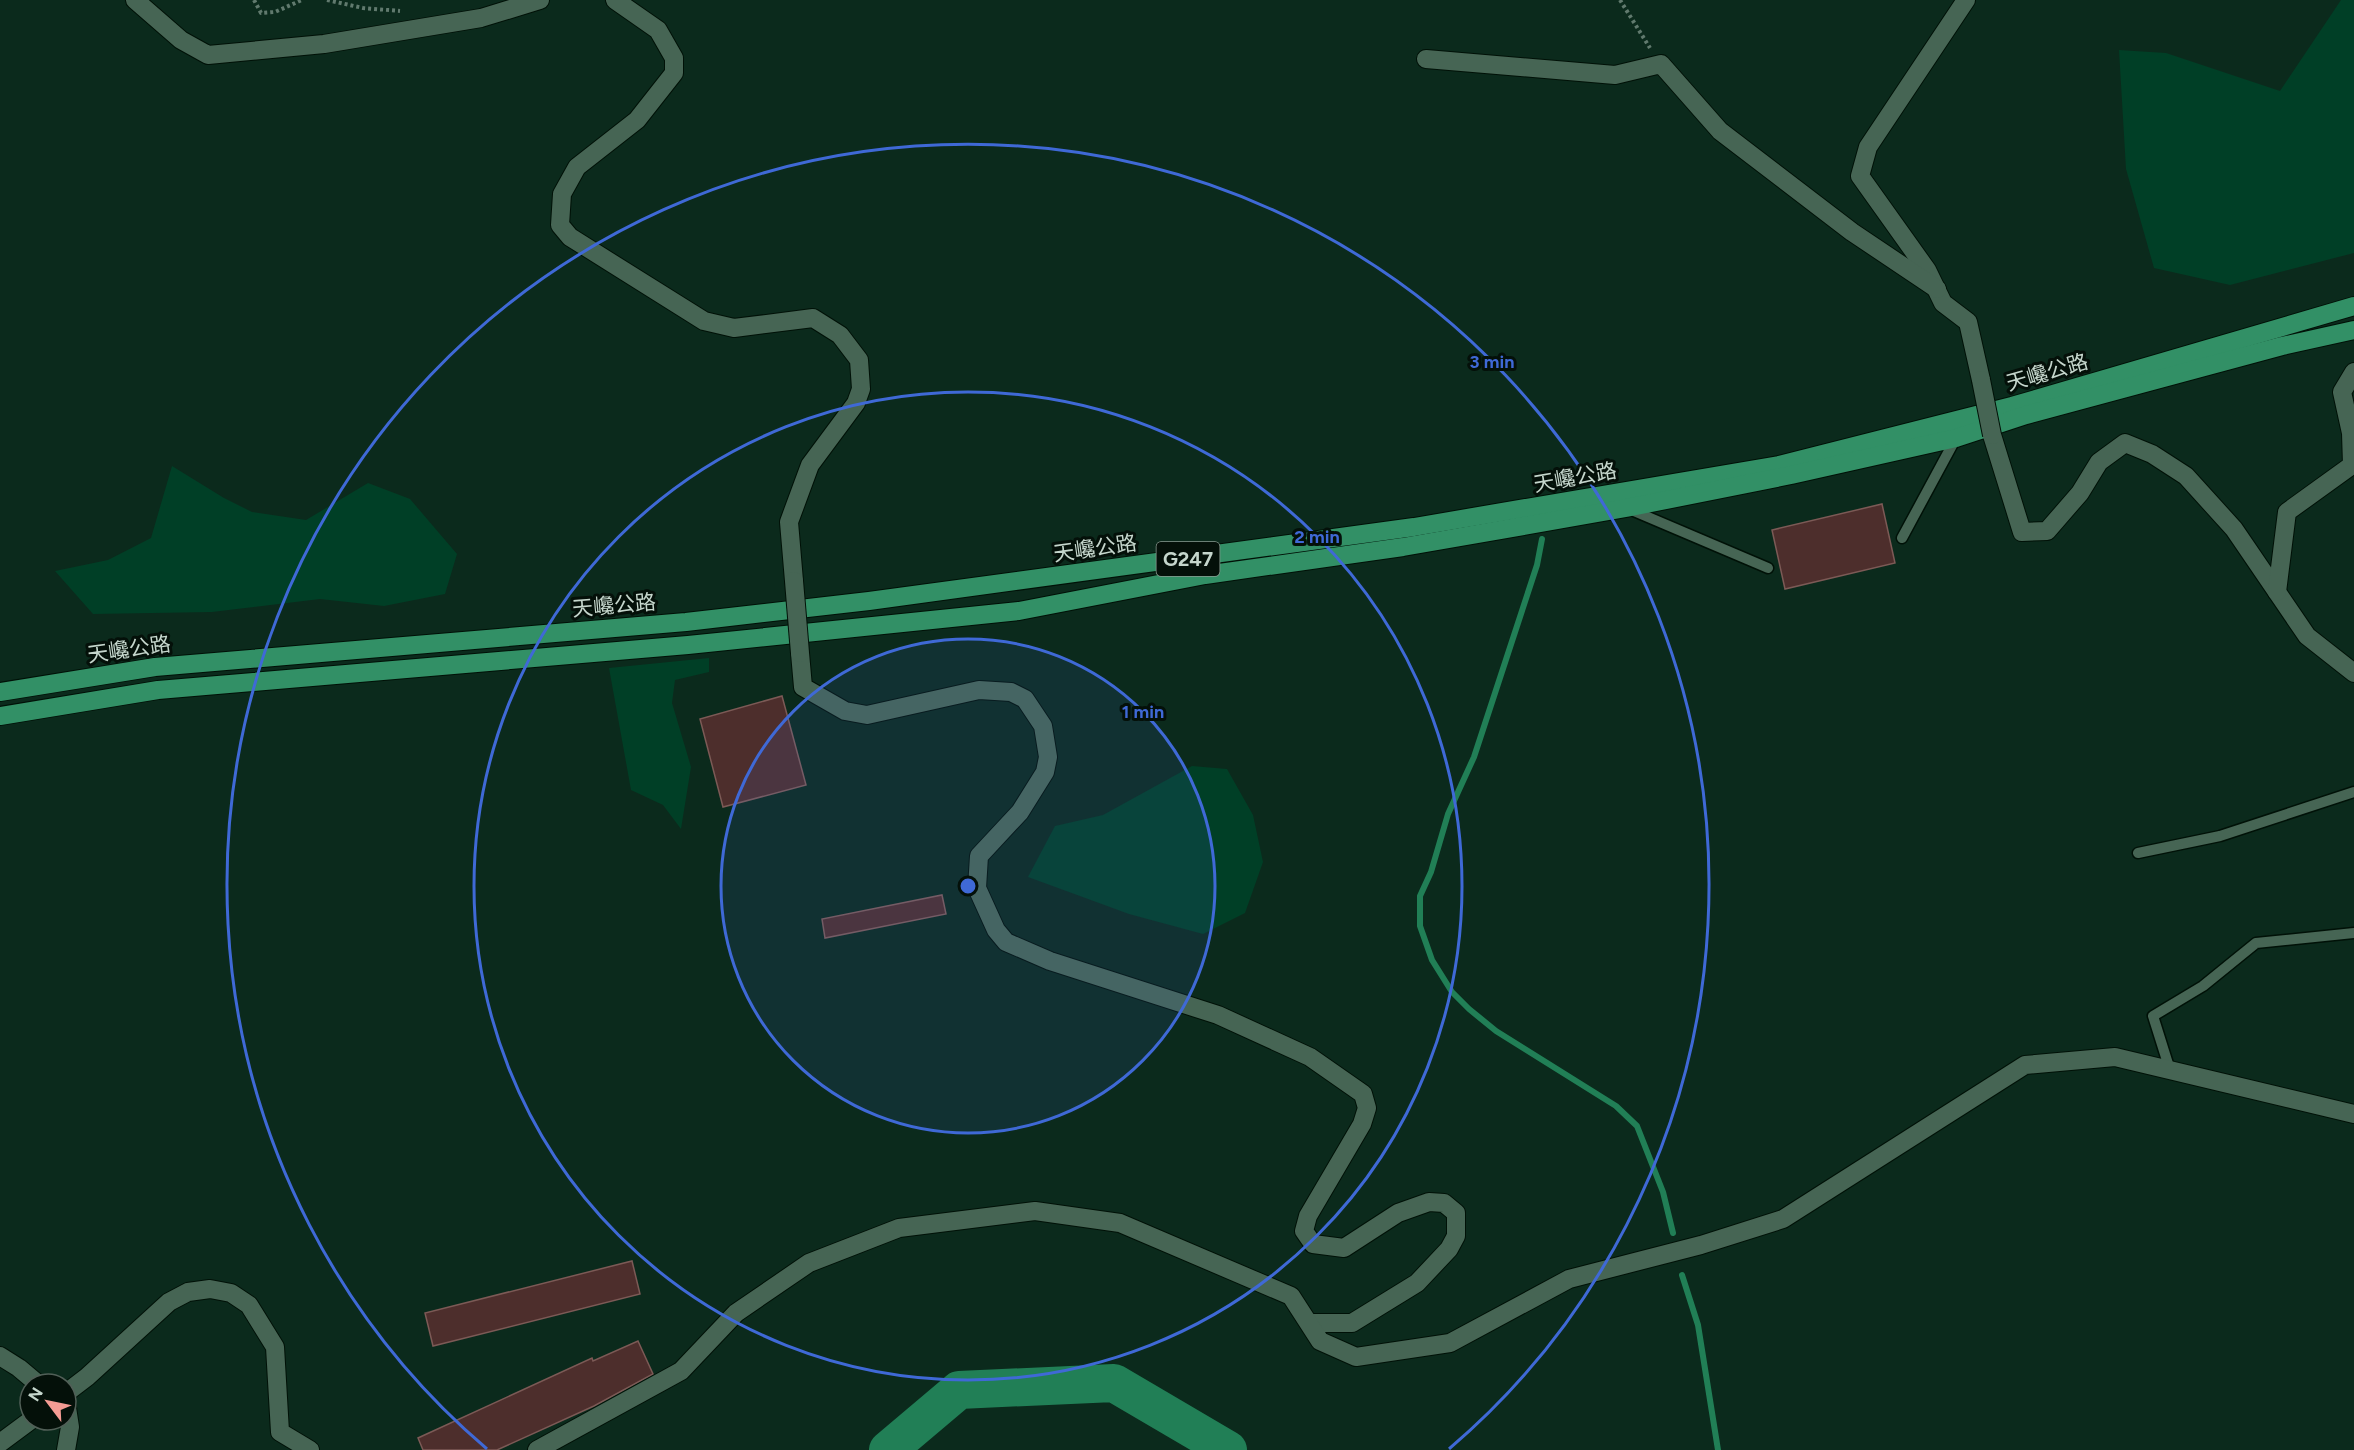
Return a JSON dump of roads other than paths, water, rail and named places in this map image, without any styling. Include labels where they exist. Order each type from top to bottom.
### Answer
[{"type":"highway","name":"天巉公路","points":[[0,692],[156,667],[686,622],[869,602],[1414,527],[1779,465],[2012,406],[2354,306]]},
{"type":"highway","name":"天巉公路","points":[[0,716],[158,690],[687,645],[1019,610],[1205,575],[1403,547],[1626,508],[1791,475],[1956,438],[2026,416],[2282,346],[2354,330]]},
{"type":"street","points":[[135,0],[181,40],[208,55],[324,44],[481,18],[540,0]]},
{"type":"street","points":[[615,0],[658,30],[674,58],[674,73],[637,120],[577,167],[562,194],[560,225],[570,237],[704,321],[734,328],[813,318],[840,335],[859,360],[861,389],[856,403],[810,465],[789,522],[803,687],[845,711],[867,714],[979,690],[1011,692],[1025,699],[1043,726],[1048,757],[1045,772],[1020,812],[979,856],[976,888],[996,930],[1006,942],[1050,961],[1218,1015],[1310,1057],[1363,1094],[1367,1108],[1362,1124],[1308,1216],[1304,1231],[1313,1244],[1344,1248],[1398,1213],[1429,1202],[1444,1203],[1456,1213],[1456,1236],[1449,1249],[1418,1283],[1352,1323],[1309,1323]]},
{"type":"street","points":[[1966,0],[1868,147],[1860,176],[1928,270],[1943,303],[1968,322],[1992,435],[2022,532],[2047,531],[2080,493],[2099,462],[2125,443],[2152,454],[2186,476],[2234,530],[2307,636],[2354,673]]},
{"type":"street","points":[[1426,59],[1615,75],[1661,64],[1719,131],[1852,232],[1937,289]]},
{"type":"street","points":[[2277,592],[2287,512],[2352,465],[2351,433],[2342,392],[2354,372]]},
{"type":"street","points":[[537,1450],[681,1371],[736,1313],[808,1263],[899,1228],[1035,1211],[1120,1223],[1291,1296],[1320,1341],[1356,1356],[1450,1343],[1569,1279],[1701,1245],[1783,1219],[2025,1065],[2115,1057],[2354,1114]]},
{"type":"street","points":[[78,1384],[169,1302],[188,1292],[210,1289],[231,1293],[249,1305],[275,1347],[280,1432],[310,1450]]},
{"type":"street","points":[[0,1356],[24,1372]]},
{"type":"street","points":[[0,1443],[18,1430]]},
{"type":"street","points":[[66,1450],[69,1432]]},
{"type":"lane","points":[[1902,538],[1956,438]]},
{"type":"lane","points":[[1626,508],[1768,568]]},
{"type":"lane","points":[[2138,854],[2220,836],[2354,792]]},
{"type":"lane","points":[[2170,1070],[2153,1016],[2203,986],[2256,943],[2354,933]]},
{"type":"waterway","points":[[1542,539],[1537,565],[1474,757],[1448,814],[1431,872],[1420,896],[1420,926],[1432,960],[1452,992],[1469,1009],[1496,1031],[1616,1106],[1637,1126],[1663,1192],[1673,1233]]},
{"type":"waterway","points":[[1682,1275],[1698,1325],[1718,1450]]},
{"type":"waterway","points":[[888,1450],[959,1390],[1114,1383],[1228,1450]]}]
